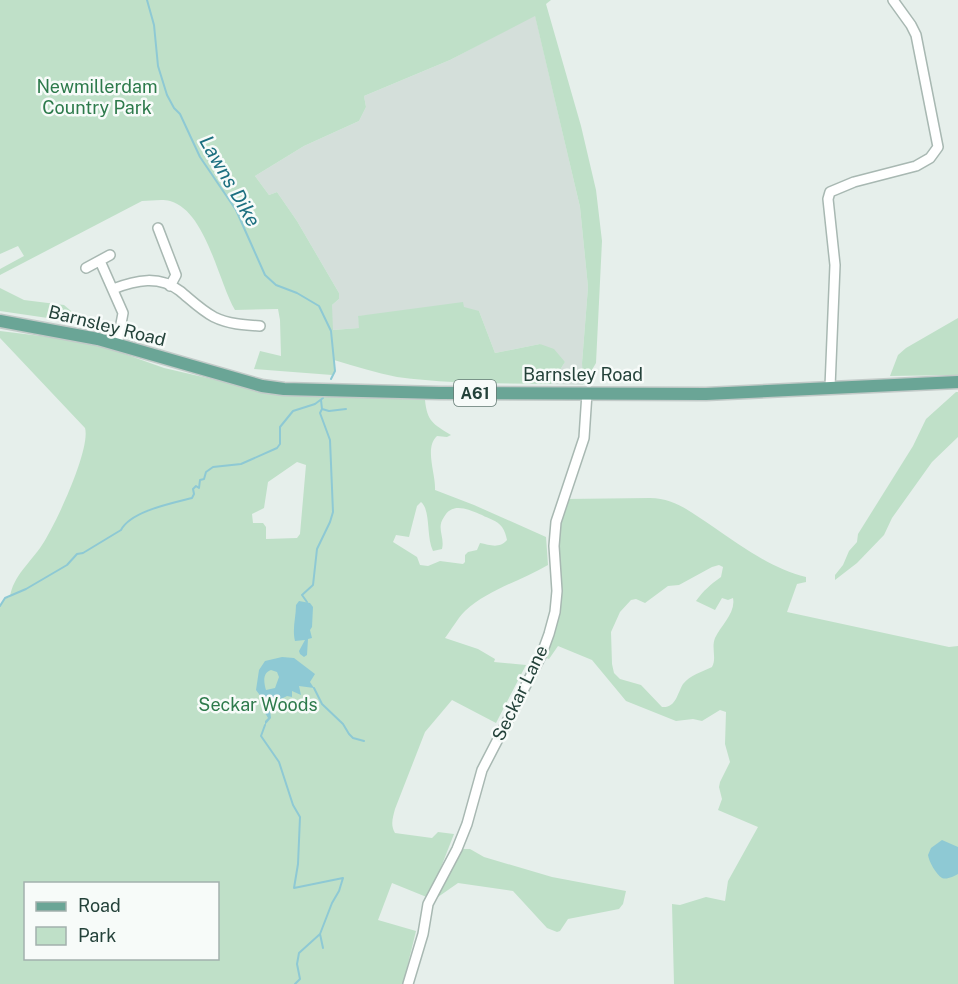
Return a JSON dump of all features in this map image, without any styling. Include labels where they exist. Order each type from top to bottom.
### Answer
[{"type":"main road","name":"Barnsley Road","points":[[0,321],[64,332],[262,386],[284,389],[440,393],[706,394],[958,382]]},
{"type":"street","points":[[830,387],[836,265],[828,199],[830,192],[854,182],[916,166],[930,158],[938,147],[916,35],[892,0]]},
{"type":"street","points":[[158,228],[176,275],[170,286]]},
{"type":"street","points":[[86,268],[110,255]]},
{"type":"street","points":[[100,261],[123,313],[117,345]]},
{"type":"street","points":[[113,289],[142,280],[170,286],[214,317],[238,324],[260,326]]},
{"type":"street","name":"Seckar Lane","points":[[408,984],[423,934],[428,904],[457,849],[467,824],[482,770],[541,656],[549,634],[555,612],[557,591],[554,546],[556,522],[584,438],[587,393]]},
{"type":"shaded area","points":[[535,15],[580,207],[588,287],[582,363],[583,385],[551,384],[565,362],[540,344],[495,353],[479,311],[358,316],[360,328],[332,330],[332,305],[339,299],[339,293],[297,221],[277,192],[269,195],[255,176],[304,146],[359,121],[366,107],[364,96],[450,60]]},
{"type":"green space","name":"Newmillerdam Country Park","points":[[0,0],[551,0],[546,4],[581,126],[596,190],[602,241],[596,363],[583,385],[582,363],[588,287],[580,207],[535,16],[450,60],[364,96],[366,107],[359,121],[304,146],[255,176],[269,195],[277,192],[297,221],[339,293],[339,299],[332,305],[333,330],[359,328],[358,316],[463,302],[464,307],[479,311],[495,353],[540,344],[554,349],[565,362],[551,384],[474,383],[397,377],[334,360],[335,371],[332,375],[254,369],[260,351],[281,356],[278,309],[235,310],[202,232],[182,207],[170,201],[142,201],[0,275],[0,269],[24,256],[18,246],[0,254]]},
{"type":"green space","points":[[0,288],[24,300],[64,305],[77,316],[75,322],[0,311]]},
{"type":"green space","points":[[958,318],[958,375],[890,376],[898,355],[906,348]]},
{"type":"green space","name":"Seckar Woods","points":[[0,331],[108,348],[164,368],[276,394],[425,400],[429,417],[451,435],[437,436],[431,447],[435,490],[546,537],[548,565],[474,603],[462,614],[445,638],[478,649],[495,659],[494,662],[526,665],[496,723],[452,700],[425,732],[395,809],[392,824],[395,833],[432,838],[438,832],[454,834],[429,898],[392,883],[378,920],[416,931],[403,984],[0,984],[0,605],[5,598],[10,597],[15,582],[42,545],[55,522],[71,487],[83,452],[85,428],[0,338]],"holes":[[[297,462],[306,465],[300,534],[297,538],[266,539],[266,527],[263,523],[253,523],[252,514],[264,508],[268,482]],[[421,502],[426,511],[433,551],[442,549],[442,521],[448,512],[457,508],[472,511],[495,521],[503,529],[507,540],[498,545],[480,543],[477,550],[465,555],[463,564],[440,561],[428,566],[420,565],[417,557],[393,542],[396,535],[409,537],[417,506]]]},
{"type":"green space","points":[[958,392],[958,437],[932,462],[892,518],[884,535],[857,563],[835,580],[835,575],[857,542],[858,534],[913,446],[926,419]]},
{"type":"green space","points":[[650,498],[675,503],[757,556],[806,577],[806,582],[797,584],[787,612],[949,647],[958,646],[958,984],[674,984],[672,904],[680,905],[706,897],[725,901],[728,881],[758,827],[718,810],[722,799],[720,782],[730,762],[725,744],[726,712],[720,710],[702,721],[693,719],[676,721],[626,701],[592,660],[558,646],[549,659],[541,656],[555,612],[554,546],[564,499]],"holes":[[[719,565],[723,567],[721,577],[696,601],[715,610],[722,598],[728,600],[733,598],[730,614],[715,638],[712,667],[689,678],[683,684],[676,700],[667,707],[662,707],[641,685],[620,679],[614,673],[611,632],[620,612],[631,600],[636,599],[645,603],[668,586],[679,585],[712,567]]]},
{"type":"green space","points":[[457,849],[470,849],[484,857],[552,877],[626,891],[623,904],[619,909],[568,919],[557,932],[547,928],[513,891],[458,883],[428,904]]},
{"type":"water","points":[[299,601],[310,603],[313,607],[310,630],[312,638],[308,639],[307,655],[304,657],[299,651],[305,640],[295,641],[294,636],[296,605]]},
{"type":"water","points":[[282,657],[294,658],[315,674],[310,682],[314,688],[299,686],[301,695],[292,691],[292,697],[287,696],[273,703],[270,710],[271,718],[265,725],[268,718],[264,711],[265,702],[256,690],[259,670],[265,661]],"holes":[[[271,670],[277,672],[279,677],[275,688],[266,690],[264,681],[266,673]]]},
{"type":"water","points":[[942,840],[958,847],[958,874],[950,878],[942,878],[935,871],[928,855],[931,848]]},
{"type":"waterway","name":"Lawns Dike","points":[[147,0],[154,25],[158,66],[167,95],[180,114],[200,157],[236,210],[265,275],[276,285],[297,293],[319,306],[331,331],[335,371],[331,379]]},
{"type":"waterway","name":"Lawns Dike","points":[[0,606],[5,598],[26,589],[67,565],[77,554],[83,553],[121,530],[134,518],[164,505],[192,498],[193,489],[196,486],[199,488],[200,480],[204,479],[206,472],[213,467],[241,464],[277,448],[280,444],[280,427],[293,411],[315,404],[323,398]]},
{"type":"waterway","points":[[307,602],[302,595],[313,585],[317,549],[333,512],[330,440],[320,413],[321,400]]},
{"type":"waterway","points":[[322,409],[329,411],[346,409]]},
{"type":"waterway","points":[[314,688],[322,704],[343,724],[349,734],[353,738],[364,741]]},
{"type":"waterway","points":[[265,725],[261,736],[279,762],[293,805],[300,817],[298,864],[294,888],[343,878],[320,934],[299,953],[297,964],[300,979],[295,984]]},
{"type":"waterway","points":[[320,934],[323,948]]}]
